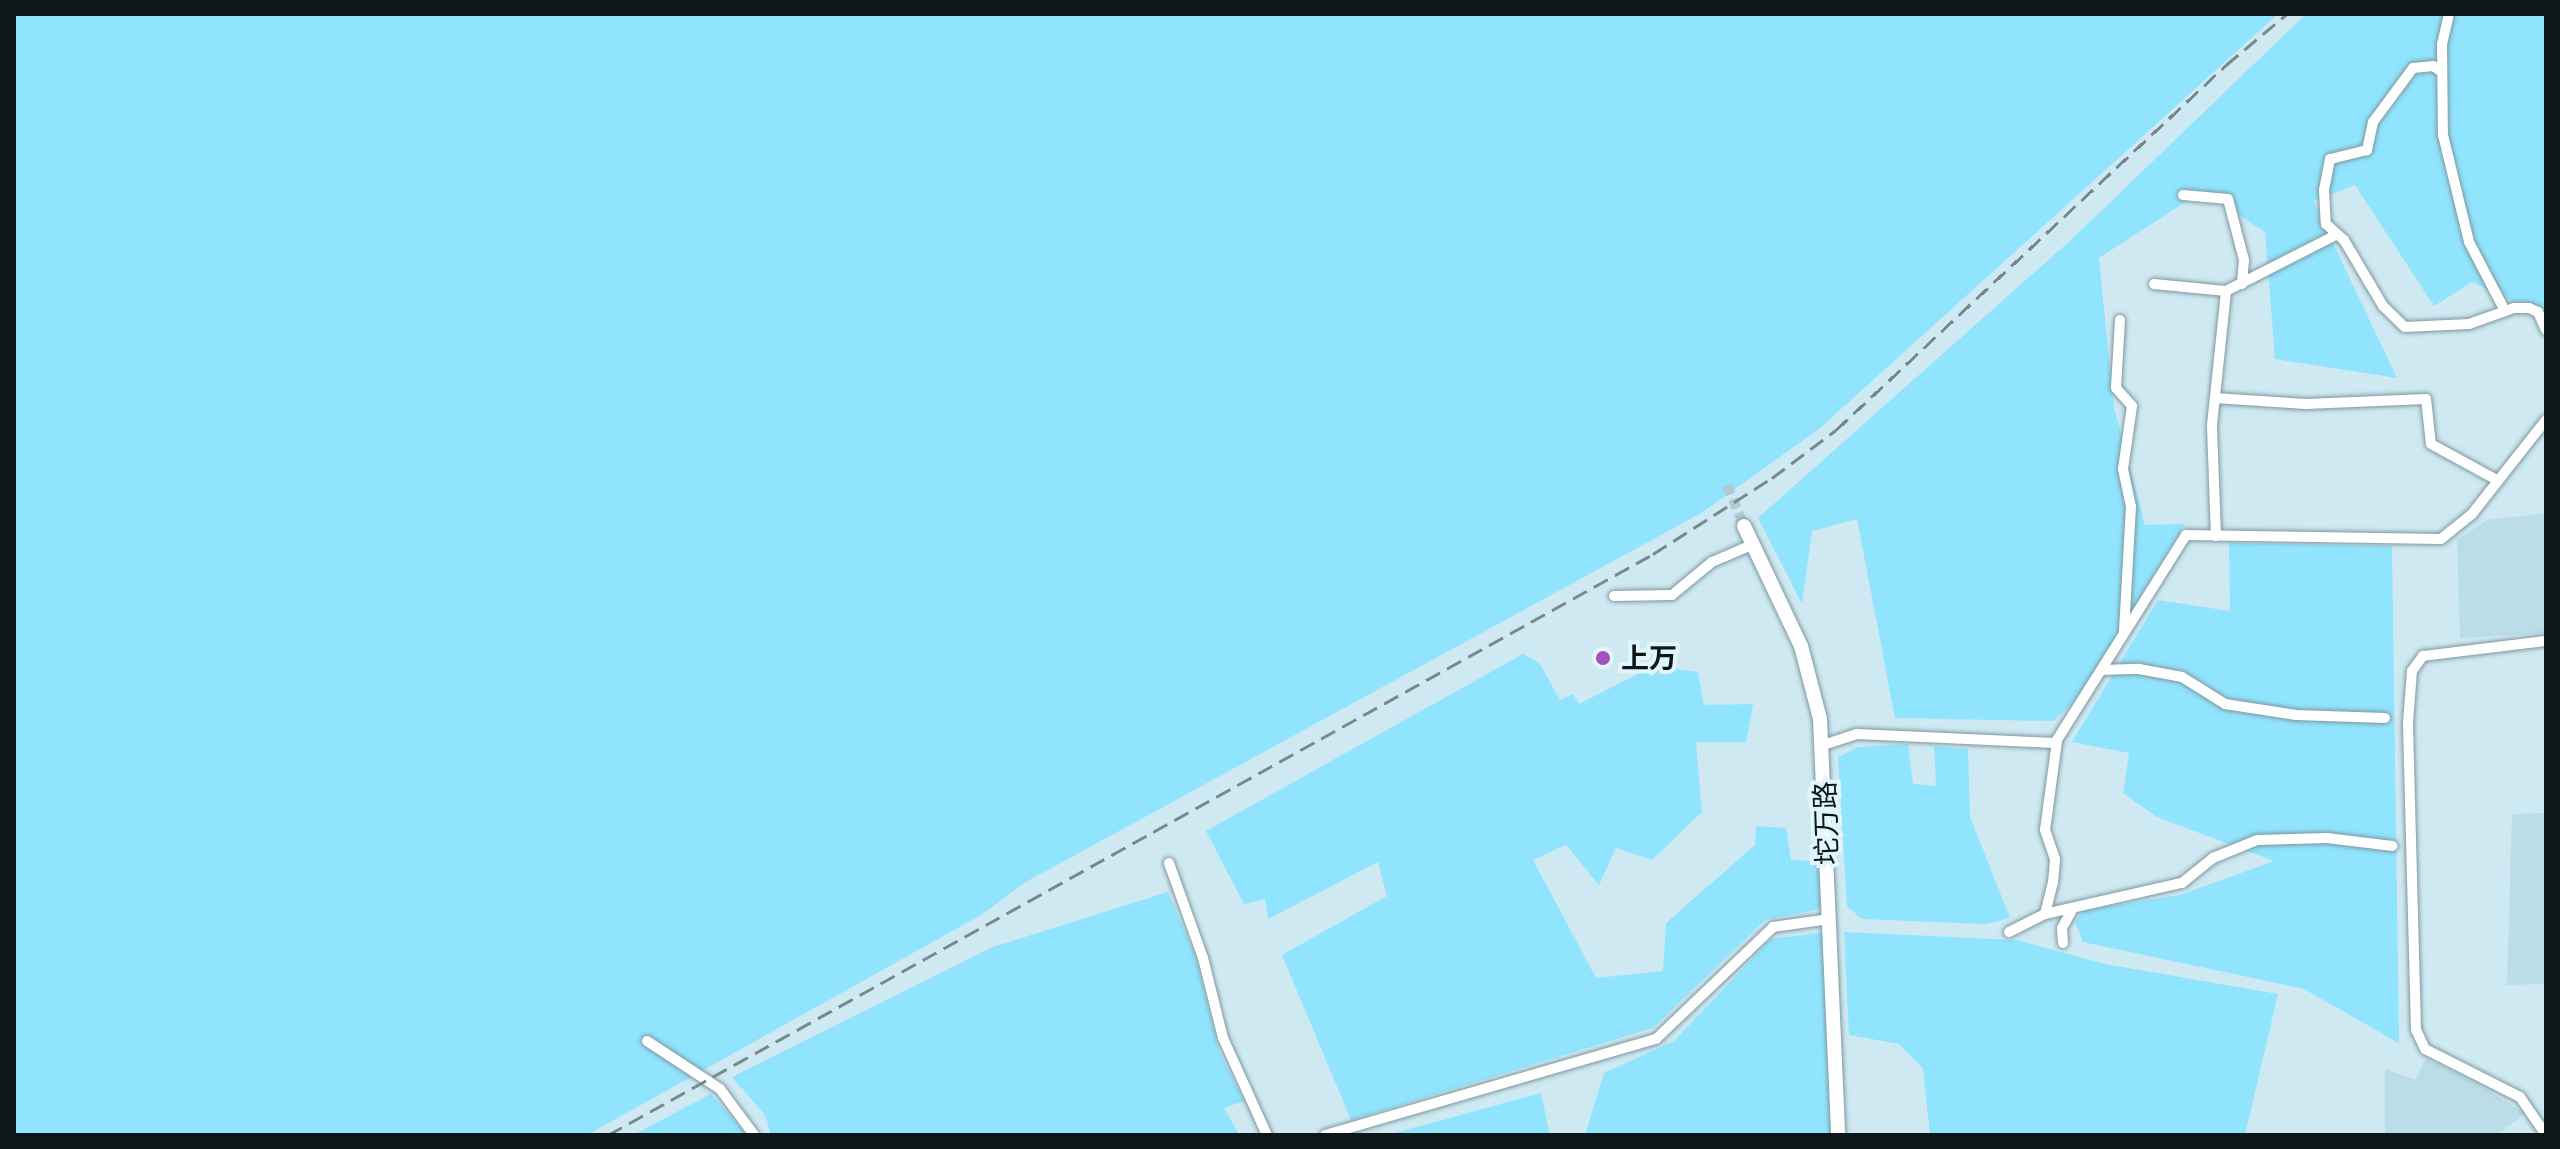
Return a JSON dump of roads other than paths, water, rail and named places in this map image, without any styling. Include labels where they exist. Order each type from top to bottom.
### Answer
[{"type":"main road","name":"坨万路","points":[[1744,526],[1808,665],[1823,745],[1838,1135]]},
{"type":"street","points":[[2449,14],[2442,72],[2443,135],[2469,242],[2505,311]]},
{"type":"street","points":[[2442,72],[2433,66],[2413,68],[2373,122],[2367,150],[2330,159],[2324,190],[2326,224],[2344,240],[2383,306],[2405,327],[2469,324],[2505,311],[2529,308],[2538,312],[2546,330]]},
{"type":"street","points":[[2183,195],[2228,199],[2244,260],[2242,284]]},
{"type":"street","points":[[2154,284],[2226,291],[2336,235]]},
{"type":"street","points":[[2216,536],[2215,398],[2226,291]]},
{"type":"street","points":[[2120,320],[2116,388],[2132,406],[2123,469],[2131,506],[2124,634]]},
{"type":"street","points":[[2215,398],[2306,404],[2426,399],[2431,444],[2497,480]]},
{"type":"street","points":[[2045,914],[2055,859],[2045,830],[2057,741],[2186,535],[2441,539],[2472,514],[2546,420]]},
{"type":"street","points":[[1614,596],[1672,595],[1712,562],[1754,544]]},
{"type":"street","points":[[2546,641],[2423,656],[2412,671],[2408,723],[2416,1030],[2425,1049],[2520,1097],[2546,1135]]},
{"type":"street","points":[[2102,670],[2139,669],[2182,677],[2225,704],[2296,715],[2385,718]]},
{"type":"street","points":[[1823,745],[1857,734],[2057,741]]},
{"type":"street","points":[[2009,932],[2045,914],[2182,883],[2213,858],[2257,840],[2327,838],[2393,846]]},
{"type":"street","points":[[1169,863],[1203,958],[1223,1038],[1267,1135]]},
{"type":"street","points":[[2063,943],[2062,928],[2073,908]]},
{"type":"street","points":[[1325,1135],[1614,1055],[1656,1039],[1773,927],[1829,919]]},
{"type":"street","points":[[647,1041],[720,1089],[754,1135]]},
{"type":"tunnel","points":[[1727,485],[1744,526]]},
{"type":"railway","points":[[608,1135],[1653,554],[1772,478],[1836,430],[2226,65],[2287,14]]},
{"type":"place","name":"上万","points":[[1603,658]]}]
